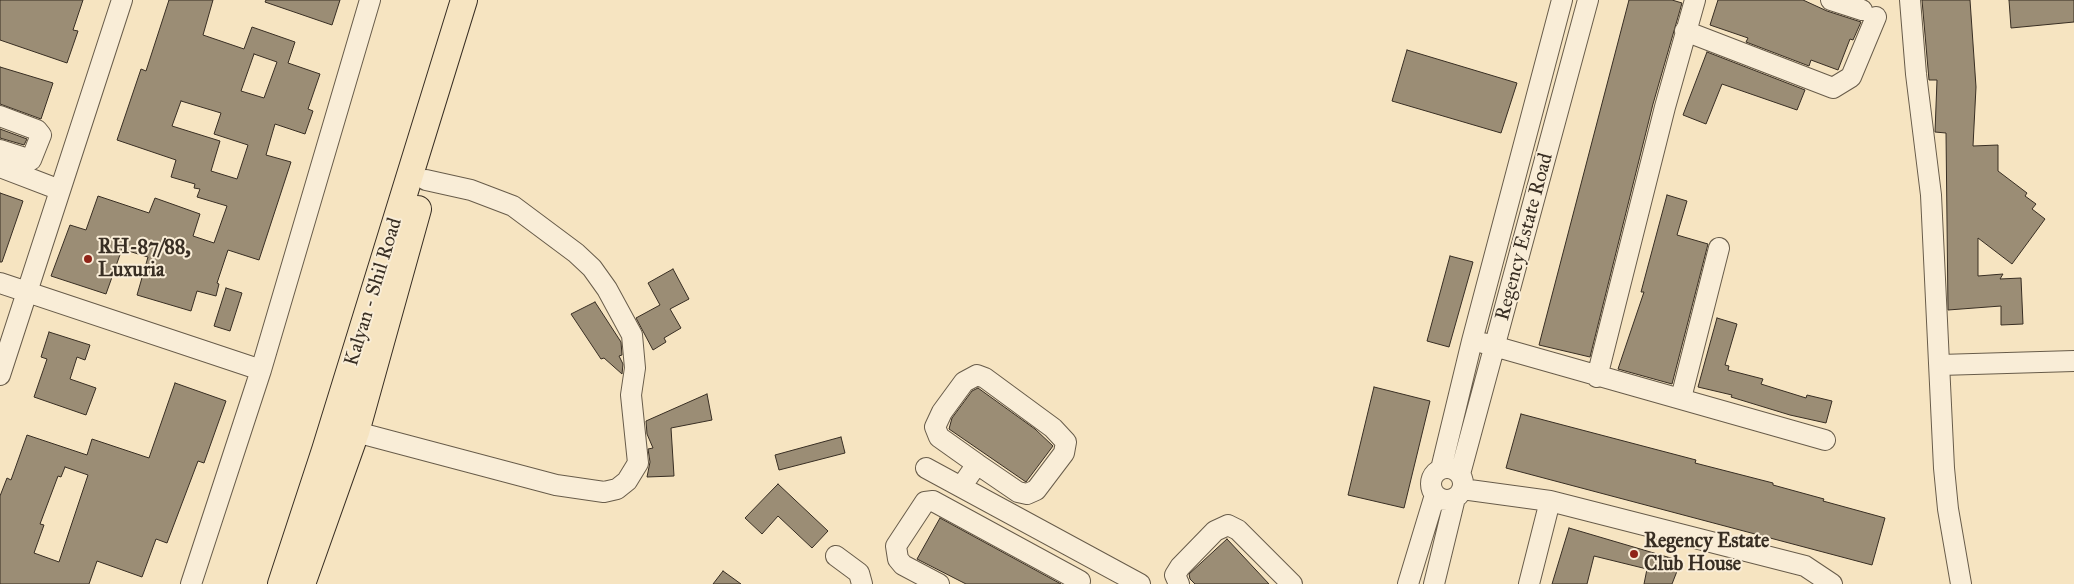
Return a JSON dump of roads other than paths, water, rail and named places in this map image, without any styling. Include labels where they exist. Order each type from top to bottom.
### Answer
[{"type":"main road","name":"Kalyan - Shil Road","points":[[281,584],[325,450],[464,0]]},
{"type":"main road","name":"Kalyan - Shil Road","points":[[302,584],[356,432],[426,180],[482,0]]},
{"type":"street","points":[[0,375],[122,0]]},
{"type":"street","points":[[191,584],[260,370],[370,0]]},
{"type":"street","name":"Regency Estate Road","points":[[1434,584],[1455,482],[1472,341],[1562,0]]},
{"type":"street","name":"Regency Estate Road","points":[[1455,482],[1496,346],[1588,0]]},
{"type":"street","points":[[1597,377],[1685,31],[1695,0]]},
{"type":"street","points":[[1685,31],[1833,88],[1851,77],[1869,13],[1831,0]]},
{"type":"street","points":[[1910,0],[1916,74],[1931,195],[1948,509],[1961,584]]},
{"type":"street","points":[[1540,81],[1564,88]]},
{"type":"street","points":[[0,116],[37,130],[41,135],[31,160],[0,150]]},
{"type":"street","points":[[0,167],[60,190]]},
{"type":"street","points":[[356,432],[556,485],[604,492],[617,489],[627,482],[638,463],[631,395],[634,368],[632,335],[607,289],[592,268],[576,253],[513,206],[471,190],[426,180]]},
{"type":"street","points":[[1681,398],[1719,248]]},
{"type":"street","points":[[0,283],[260,370]]},
{"type":"street","points":[[1472,341],[1496,346],[1597,377],[1681,398],[1826,440]]},
{"type":"street","points":[[1940,365],[2074,362]]},
{"type":"street","points":[[977,375],[986,378],[1053,428],[1066,442],[1064,453],[1036,490],[1027,494],[1018,492],[977,464],[939,437],[935,427],[942,412],[964,382],[977,375]]},
{"type":"street","points":[[961,487],[977,464]]},
{"type":"street","points":[[926,468],[1140,584]]},
{"type":"street","points":[[1455,482],[1445,500],[1435,495],[1432,490],[1431,480],[1455,482],[1550,501],[1805,566],[1811,578],[1832,584]]},
{"type":"street","points":[[1408,584],[1435,495]]},
{"type":"street","points":[[939,584],[903,565],[898,559],[896,546],[925,502],[933,501],[1083,583],[1092,557]]},
{"type":"street","points":[[1529,584],[1550,501]]},
{"type":"street","points":[[1179,584],[1175,575],[1180,567],[1215,531],[1228,525],[1238,530],[1292,584]]},
{"type":"street","points":[[836,556],[859,573],[862,584]]},
{"type":"place","name":"RH-87/88, Luxuria","points":[[88,259]]},
{"type":"place","name":"Regency Estate Club House","points":[[1634,554]]}]
